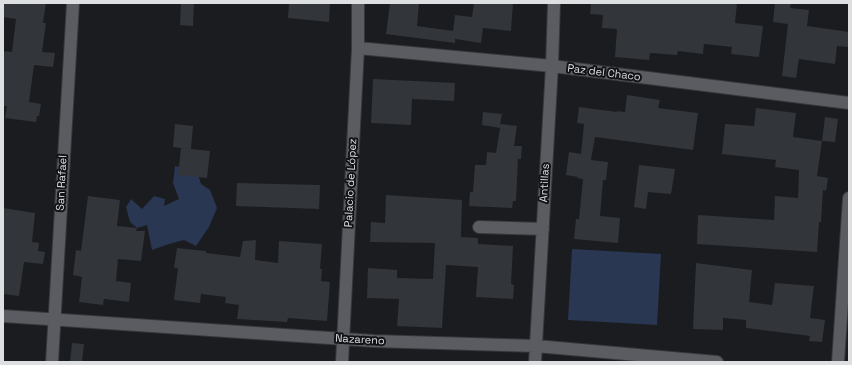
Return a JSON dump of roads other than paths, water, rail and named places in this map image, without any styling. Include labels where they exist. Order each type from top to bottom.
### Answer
[{"type":"street","name":"San Rafael","points":[[52,362],[73,3]]},
{"type":"street","name":"Palacio de López","points":[[342,362],[358,48],[358,3]]},
{"type":"street","name":"Antillas","points":[[535,362],[552,66],[554,3]]},
{"type":"street","name":"Paz del Chaco","points":[[358,48],[552,66],[849,103]]},
{"type":"street","points":[[838,362],[849,198]]},
{"type":"street","points":[[479,227],[543,229]]},
{"type":"street","name":"Nazareno","points":[[3,316],[374,342],[536,346],[717,362]]}]
